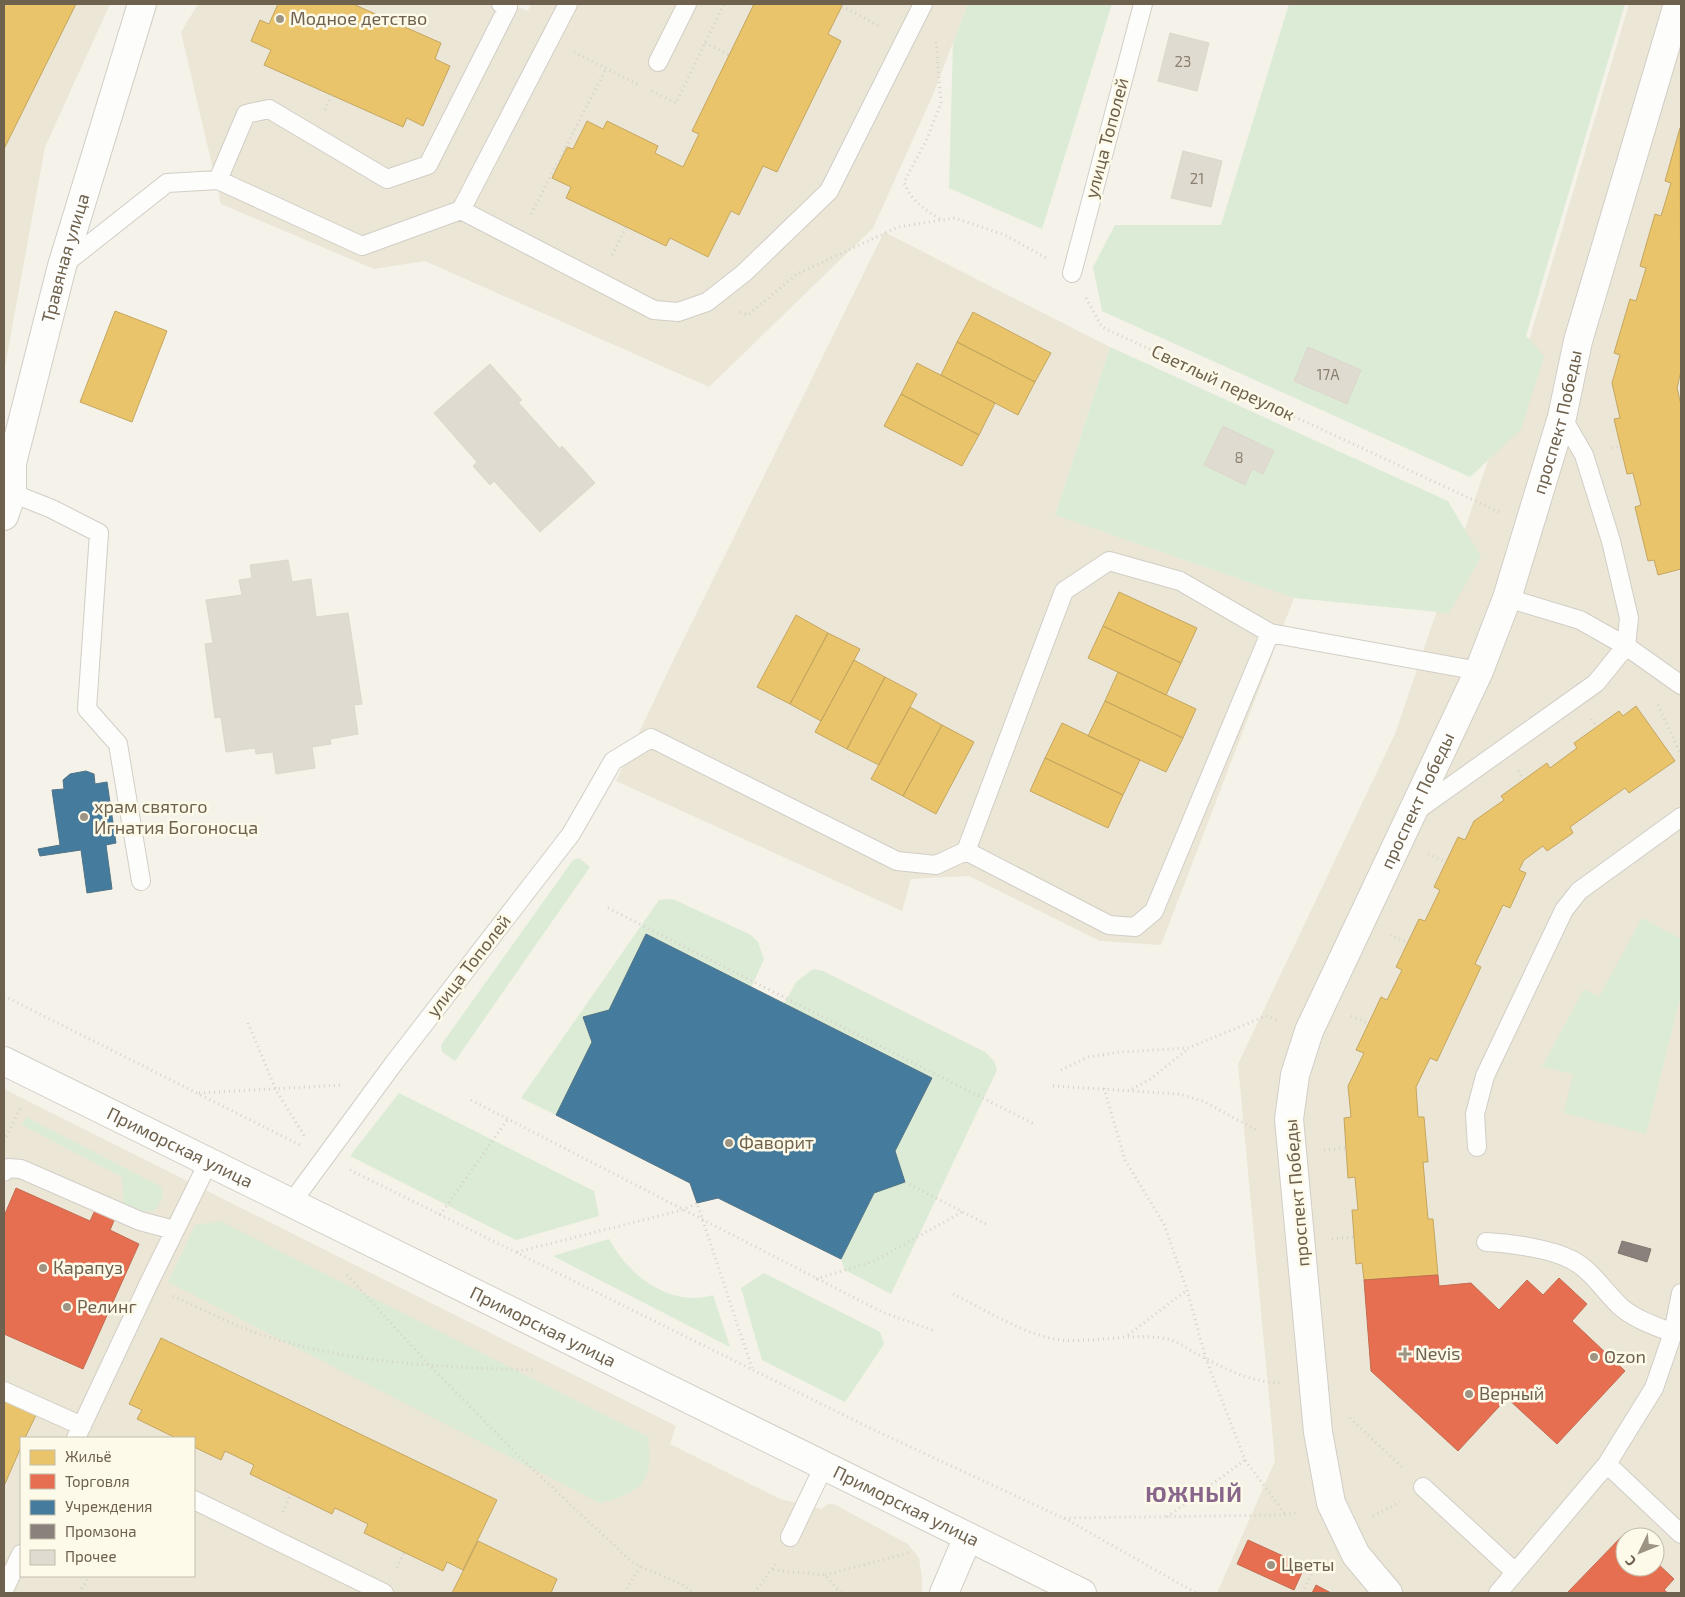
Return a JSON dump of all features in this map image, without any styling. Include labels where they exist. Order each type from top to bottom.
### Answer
[{"type":"street","name":"Травяная улица","points":[[8,505],[8,461],[62,266],[142,4]]},
{"type":"street","name":"проспект Победы","points":[[1388,1593],[1356,1555],[1331,1503],[1318,1432],[1289,1119],[1295,1075],[1309,1031],[1479,671],[1507,598],[1562,417],[1578,342],[1678,4]]},
{"type":"street","name":"Приморская улица","points":[[4,1061],[1082,1593]]},
{"type":"street","points":[[944,1593],[968,1537]]},
{"type":"lane","points":[[218,180],[246,114],[269,109],[387,179],[428,165],[508,7],[501,4]]},
{"type":"lane","points":[[62,266],[167,183],[218,180],[362,246],[460,210],[568,4]]},
{"type":"lane","points":[[658,62],[687,4]]},
{"type":"lane","name":"улица Тополей","points":[[1072,272],[1143,4]]},
{"type":"lane","points":[[460,210],[654,310],[678,312],[706,302],[744,272],[829,191],[920,10]]},
{"type":"lane","points":[[1411,815],[1596,683],[1626,646],[1629,618],[1611,541],[1584,455],[1562,417]]},
{"type":"lane","points":[[8,505],[52,509],[99,534],[87,709],[118,744],[141,881]]},
{"type":"lane","points":[[1270,633],[1154,911],[1134,927],[1109,924],[966,851],[1064,591],[1109,561],[1180,581],[1270,633],[1479,671]]},
{"type":"lane","points":[[1507,598],[1580,620],[1626,646],[1681,685]]},
{"type":"lane","name":"улица Тополей","points":[[292,1202],[378,1084],[571,834],[613,761],[651,738],[897,861],[936,865],[966,851]]},
{"type":"lane","points":[[1478,1148],[1475,1114],[1485,1076],[1564,910],[1579,891],[1681,817]]},
{"type":"lane","points":[[4,1390],[79,1432],[148,1284],[209,1161]]},
{"type":"lane","points":[[4,1172],[8,1168],[21,1169],[140,1221],[174,1230]]},
{"type":"lane","points":[[1486,1242],[1516,1244],[1572,1260],[1592,1275],[1622,1307],[1642,1322],[1673,1333]]},
{"type":"lane","points":[[1498,1593],[1608,1464],[1654,1388],[1673,1333],[1681,1293]]},
{"type":"lane","points":[[1608,1464],[1681,1534]]},
{"type":"lane","points":[[790,1537],[824,1466]]},
{"type":"lane","points":[[1423,1487],[1515,1572]]},
{"type":"lane","points":[[195,1500],[384,1593]]},
{"type":"lane","points":[[4,1590],[20,1556]]},
{"type":"path","points":[[842,6],[905,41]]},
{"type":"path","points":[[920,10],[934,25],[941,103],[926,141],[904,182],[908,194],[921,207],[943,220]]},
{"type":"path","points":[[705,43],[730,54]]},
{"type":"path","points":[[577,54],[595,62]]},
{"type":"path","points":[[517,241],[606,68]]},
{"type":"path","points":[[706,302],[748,315],[797,274],[898,227],[955,218],[1005,235],[1072,272]]},
{"type":"path","points":[[612,255],[626,227]]},
{"type":"path","name":"Светлый переулок","points":[[1072,272],[1102,327],[1529,526]]},
{"type":"path","points":[[608,908],[1034,1124]]},
{"type":"path","points":[[4,996],[308,1150]]},
{"type":"path","points":[[1130,1089],[1149,1080],[1188,1048],[1266,1016],[1309,1031]]},
{"type":"path","points":[[248,1023],[276,1090],[291,1118],[307,1140]]},
{"type":"path","points":[[1061,1070],[1088,1057],[1188,1048]]},
{"type":"path","points":[[198,1093],[378,1084]]},
{"type":"path","points":[[1053,1086],[1130,1089],[1179,1094],[1203,1101],[1262,1133],[1292,1152]]},
{"type":"path","points":[[1104,1088],[1125,1160],[1164,1224],[1187,1290],[1206,1359],[1245,1460],[1286,1515]]},
{"type":"path","points":[[471,1100],[815,1279],[882,1312],[935,1331]]},
{"type":"path","points":[[4,1141],[21,1105]]},
{"type":"path","points":[[440,1215],[508,1119]]},
{"type":"path","points":[[356,1173],[872,1429],[1063,1518],[1196,1593]]},
{"type":"path","points":[[905,1182],[986,1224]]},
{"type":"path","points":[[516,1252],[682,1210],[697,1203],[752,1369]]},
{"type":"path","points":[[815,1279],[874,1261],[962,1212]]},
{"type":"path","points":[[347,1275],[431,1367],[524,1461],[633,1563],[683,1584],[694,1593]]},
{"type":"path","points":[[148,1284],[253,1332],[348,1357],[431,1367],[536,1370]]},
{"type":"path","points":[[1128,1336],[1187,1290]]},
{"type":"path","points":[[952,1294],[1032,1332],[1060,1340],[1128,1336],[1169,1339],[1235,1374],[1268,1383],[1314,1385]]},
{"type":"path","points":[[1368,1434],[1409,1474]]},
{"type":"path","points":[[1166,1517],[1245,1460]]},
{"type":"path","points":[[1343,1529],[1390,1508],[1423,1487]]},
{"type":"path","points":[[1063,1518],[1286,1515],[1331,1503]]},
{"type":"path","points":[[754,1593],[773,1570],[790,1537]]},
{"type":"path","points":[[773,1570],[825,1575],[908,1553]]},
{"type":"path","points":[[624,1593],[641,1566]]},
{"type":"path","points":[[825,1575],[841,1593]]},
{"type":"path","points":[[79,1593],[87,1577]]},
{"type":"shaded area","points":[[4,4],[110,4],[45,147],[4,372]]},
{"type":"shaded area","points":[[198,4],[509,4],[528,11],[531,4],[968,4],[932,97],[873,228],[709,387],[425,261],[374,269],[221,204],[181,32]]},
{"type":"shaded area","points":[[1629,4],[1681,4],[1681,1593],[1217,1593],[1275,1461],[1238,1064],[1395,734],[1530,337]]},
{"type":"shaded area","points":[[884,232],[1110,347],[1055,515],[1294,598],[1161,945],[1100,941],[969,876],[911,879],[902,911],[616,781]]},
{"type":"shaded area","points":[[4,1089],[676,1426],[670,1444],[780,1499],[821,1509],[828,1504],[834,1504],[908,1544],[919,1558],[922,1593],[4,1593]]},
{"type":"green space","points":[[968,4],[1112,4],[1042,229],[949,188],[953,43]]},
{"type":"green space","points":[[1289,4],[1625,4],[1526,336],[1544,356],[1521,429],[1470,477],[1102,311],[1093,267],[1115,225],[1221,225]]},
{"type":"green space","points":[[1110,347],[1448,501],[1481,557],[1449,613],[1294,598],[1055,515]]},
{"type":"green space","points":[[579,858],[590,867],[455,1061],[442,1052],[441,1045],[573,860]]},
{"type":"green space","points":[[659,900],[675,900],[751,935],[758,942],[764,959],[751,988],[646,935],[556,1115],[521,1098]]},
{"type":"green space","points":[[1642,918],[1681,939],[1681,994],[1646,1134],[1564,1113],[1573,1074],[1542,1067],[1584,989],[1599,997]]},
{"type":"green space","points":[[813,969],[823,971],[985,1052],[994,1061],[997,1070],[891,1294],[845,1270],[841,1259],[874,1193],[905,1182],[895,1151],[932,1078],[784,1004],[796,982]]},
{"type":"green space","points":[[399,1093],[594,1191],[599,1216],[516,1240],[350,1156]]},
{"type":"green space","points":[[26,1117],[162,1187],[162,1197],[158,1206],[153,1212],[135,1210],[124,1205],[122,1177],[22,1125]]},
{"type":"green space","points":[[220,1221],[648,1437],[649,1465],[647,1475],[635,1489],[600,1503],[168,1282],[195,1225]]},
{"type":"green space","points":[[609,1239],[627,1265],[652,1285],[681,1297],[697,1298],[713,1295],[730,1347],[553,1256]]},
{"type":"green space","points":[[764,1273],[880,1332],[884,1344],[845,1402],[762,1360],[741,1288]]},
{"type":"building: Жильё","points":[[4,4],[76,4],[4,149]]},
{"type":"building: Жильё","points":[[278,4],[353,4],[441,43],[435,59],[450,66],[423,126],[407,118],[403,127],[264,65],[271,50],[251,41],[260,20],[269,24]]},
{"type":"building: Жильё","points":[[754,4],[843,4],[828,34],[841,41],[777,172],[763,166],[739,215],[731,211],[708,257],[670,238],[666,246],[566,198],[571,187],[552,178],[567,147],[573,149],[587,121],[603,129],[607,121],[658,146],[655,153],[683,167],[699,134],[692,131]]},
{"type":"building: Жильё","points":[[1680,128],[1681,371],[1677,388],[1681,405],[1681,569],[1658,575],[1654,560],[1648,561],[1635,507],[1641,505],[1633,473],[1627,474],[1614,419],[1620,418],[1612,383],[1620,355],[1614,353],[1630,299],[1636,301],[1646,268],[1640,266],[1655,214],[1661,216],[1671,183],[1665,181]]},
{"type":"building: Жильё","points":[[115,311],[167,331],[132,422],[80,402]]},
{"type":"building: Жильё","points":[[973,312],[1051,353],[1035,382],[957,342]]},
{"type":"building: Жильё","points":[[957,342],[1035,382],[1018,415],[941,375]]},
{"type":"building: Жильё","points":[[917,363],[995,403],[979,435],[901,394]]},
{"type":"building: Жильё","points":[[901,394],[979,435],[962,466],[884,426]]},
{"type":"building: Жильё","points":[[1119,592],[1197,628],[1181,663],[1103,626]]},
{"type":"building: Жильё","points":[[796,615],[828,633],[790,704],[757,687]]},
{"type":"building: Жильё","points":[[1103,626],[1181,663],[1166,695],[1088,658]]},
{"type":"building: Жильё","points":[[828,633],[860,649],[821,721],[790,704]]},
{"type":"building: Жильё","points":[[854,660],[885,677],[847,749],[815,732]]},
{"type":"building: Жильё","points":[[1118,672],[1196,709],[1183,738],[1105,701]]},
{"type":"building: Жильё","points":[[885,677],[917,694],[879,765],[847,749]]},
{"type":"building: Жильё","points":[[1105,701],[1183,738],[1166,772],[1088,736]]},
{"type":"building: Жильё","points":[[1636,706],[1675,761],[1629,793],[1625,788],[1570,827],[1573,833],[1547,851],[1543,846],[1524,860],[1519,870],[1526,873],[1510,908],[1503,905],[1475,964],[1481,967],[1437,1061],[1430,1058],[1416,1087],[1418,1117],[1424,1117],[1428,1162],[1423,1162],[1428,1219],[1433,1219],[1438,1275],[1364,1280],[1362,1263],[1356,1264],[1352,1210],[1358,1210],[1355,1177],[1348,1178],[1344,1118],[1351,1117],[1348,1086],[1364,1053],[1356,1050],[1381,997],[1387,1000],[1402,970],[1396,967],[1419,919],[1425,921],[1440,890],[1434,887],[1458,837],[1465,840],[1474,821],[1504,800],[1501,796],[1547,763],[1550,768],[1577,748],[1574,743],[1619,711],[1623,716]]},
{"type":"building: Жильё","points":[[910,707],[942,725],[903,796],[871,779]]},
{"type":"building: Жильё","points":[[1062,723],[1140,760],[1123,795],[1045,758]]},
{"type":"building: Жильё","points":[[942,725],[974,742],[936,814],[903,796]]},
{"type":"building: Жильё","points":[[1045,758],[1123,795],[1108,828],[1030,791]]},
{"type":"building: Жильё","points":[[161,1338],[497,1500],[463,1570],[447,1562],[443,1571],[364,1533],[368,1524],[335,1508],[332,1514],[250,1474],[254,1465],[225,1451],[221,1460],[195,1447],[195,1437],[174,1437],[137,1419],[142,1410],[129,1404]]},
{"type":"building: Жильё","points":[[4,1400],[36,1415],[25,1437],[20,1437],[20,1449],[4,1486]]},
{"type":"building: Жильё","points":[[478,1541],[557,1579],[551,1593],[452,1593]]},
{"type":"building: Торговля","points":[[16,1188],[90,1221],[97,1206],[116,1216],[110,1230],[139,1244],[83,1369],[4,1334],[4,1216]]},
{"type":"building: Торговля","points":[[1438,1275],[1439,1286],[1471,1283],[1499,1310],[1527,1280],[1543,1295],[1559,1278],[1587,1304],[1572,1321],[1625,1371],[1557,1444],[1507,1398],[1458,1451],[1371,1371],[1364,1280]]},
{"type":"building: Торговля","name":"Цветы","points":[[1248,1540],[1305,1566],[1294,1590],[1237,1564]]},
{"type":"building: Торговля","points":[[1615,1543],[1615,1577],[1665,1577],[1665,1570],[1674,1579],[1664,1590],[1668,1593],[1567,1593]]},
{"type":"building: Торговля","points":[[1316,1585],[1331,1593],[1312,1593]]},
{"type":"building: Учреждения","name":"храм святого Игнатия Богоносца","points":[[86,771],[94,774],[95,784],[107,782],[116,843],[106,845],[112,889],[87,893],[81,850],[40,856],[38,849],[60,845],[52,790],[64,789],[63,780],[70,774]]},
{"type":"building: Учреждения","points":[[646,934],[932,1078],[895,1151],[905,1182],[874,1193],[841,1259],[718,1198],[697,1203],[690,1183],[556,1115],[592,1042],[583,1017],[609,1010]]},
{"type":"building: Промзона","points":[[1622,1241],[1651,1249],[1647,1262],[1618,1253]]},
{"type":"building: Прочее","points":[[1170,33],[1209,43],[1197,91],[1158,81]]},
{"type":"building: Прочее","points":[[1183,151],[1222,161],[1211,207],[1171,198]]},
{"type":"building: Прочее","points":[[1308,347],[1361,370],[1347,404],[1294,381]]},
{"type":"building: Прочее","points":[[490,364],[522,400],[518,402],[560,449],[562,446],[595,483],[540,532],[494,481],[490,485],[473,466],[477,462],[434,413]]},
{"type":"building: Прочее","points":[[1223,426],[1274,451],[1263,474],[1252,469],[1245,485],[1204,465]]},
{"type":"building: Прочее","points":[[288,560],[292,582],[311,579],[316,617],[348,613],[362,704],[354,705],[358,734],[330,739],[331,744],[312,747],[315,768],[276,774],[273,752],[256,754],[255,748],[226,752],[221,717],[215,718],[205,644],[213,643],[206,600],[242,595],[239,580],[252,578],[250,565]]},
{"type":"place","name":"Модное детство","points":[[280,19]]},
{"type":"place","name":"храм святого Игнатия Богоносца","points":[[84,817]]},
{"type":"place","name":"Фаворит","points":[[729,1143]]},
{"type":"place","name":"Карапуз","points":[[43,1268]]},
{"type":"place","name":"Релинг","points":[[67,1307]]},
{"type":"place","name":"Nevis","points":[[1405,1354]]},
{"type":"place","name":"Ozon","points":[[1594,1357]]},
{"type":"place","name":"Верный","points":[[1469,1394]]},
{"type":"place","name":"Цветы","points":[[1271,1565]]},
{"type":"district","name":"ЮЖНЫЙ","points":[[1194,1494]]}]
